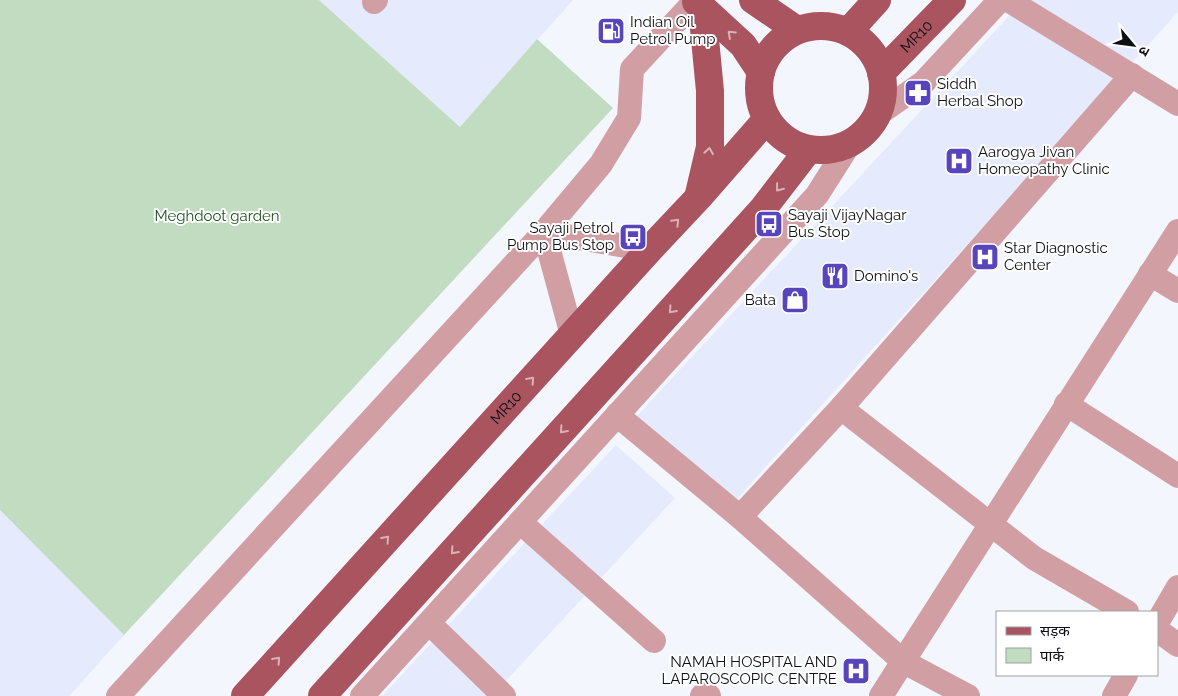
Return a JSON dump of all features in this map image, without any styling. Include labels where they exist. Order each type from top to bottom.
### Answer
[{"type":"main road","points":[[755,0],[797,30]]},
{"type":"main road","points":[[848,32],[877,0]]},
{"type":"main road","name":"MR10","points":[[881,72],[952,0]]},
{"type":"main road","points":[[697,3],[743,45],[761,72]]},
{"type":"main road","points":[[697,3],[710,91],[710,147],[698,198]]},
{"type":"main road","points":[[814,26],[832,26],[848,32],[863,42],[875,56],[881,72],[883,94],[877,115],[866,131],[850,143],[830,150],[810,149],[793,143],[778,133],[768,119],[761,104],[759,88],[761,72],[769,55],[781,40],[797,30],[814,26]]},
{"type":"main road","name":"MR10","points":[[244,696],[768,119]]},
{"type":"main road","points":[[322,696],[762,210],[810,149]]},
{"type":"street","points":[[877,115],[924,82],[1000,0]]},
{"type":"street","points":[[1008,0],[1178,104]]},
{"type":"street","points":[[118,696],[544,232],[601,164],[629,118],[632,69],[697,3]]},
{"type":"street","points":[[740,517],[841,408],[1132,75]]},
{"type":"street","points":[[362,696],[817,195],[850,143]]},
{"type":"street","points":[[881,696],[1178,231]]},
{"type":"street","points":[[544,232],[649,250]]},
{"type":"street","points":[[544,232],[572,334]]},
{"type":"street","points":[[1150,274],[1178,291]]},
{"type":"street","points":[[1066,404],[1178,476]]},
{"type":"street","points":[[841,408],[1034,558],[1125,611]]},
{"type":"street","points":[[617,416],[740,517],[904,662],[968,696]]},
{"type":"street","points":[[520,522],[654,641]]},
{"type":"street","points":[[1158,621],[1178,587]]},
{"type":"street","points":[[429,623],[504,696]]},
{"type":"street","points":[[1158,631],[1178,645]]},
{"type":"street","points":[[1114,696],[1125,676]]},
{"type":"street","points":[[702,696],[705,693],[709,696]]},
{"type":"shaded area","points":[[319,0],[573,0],[460,127]]},
{"type":"shaded area","points":[[1024,0],[1178,0],[1178,12],[734,502],[634,419]]},
{"type":"shaded area","points":[[616,445],[675,498],[492,696],[382,696]]},
{"type":"shaded area","points":[[0,510],[124,635],[69,696],[0,696]]},
{"type":"green space","name":"Meghdoot garden","points":[[0,0],[319,0],[460,127],[537,39],[613,108],[124,635],[0,510]]},
{"type":"place","name":"Indian Oil Petrol Pump","points":[[611,31]]},
{"type":"place","name":"Siddh Herbal Shop","points":[[918,93]]},
{"type":"place","name":"Aarogya Jivan Homeopathy Clinic","points":[[959,161]]},
{"type":"place","name":"Sayaji VijayNagar Bus Stop","points":[[769,224]]},
{"type":"place","name":"Sayaji Petrol Pump Bus Stop","points":[[633,237]]},
{"type":"place","name":"Star Diagnostic Center","points":[[985,257]]},
{"type":"place","name":"Domino's","points":[[835,276]]},
{"type":"place","name":"Bata","points":[[795,300]]},
{"type":"place","name":"NAMAH HOSPITAL AND LAPAROSCOPIC CENTRE","points":[[856,671]]}]
